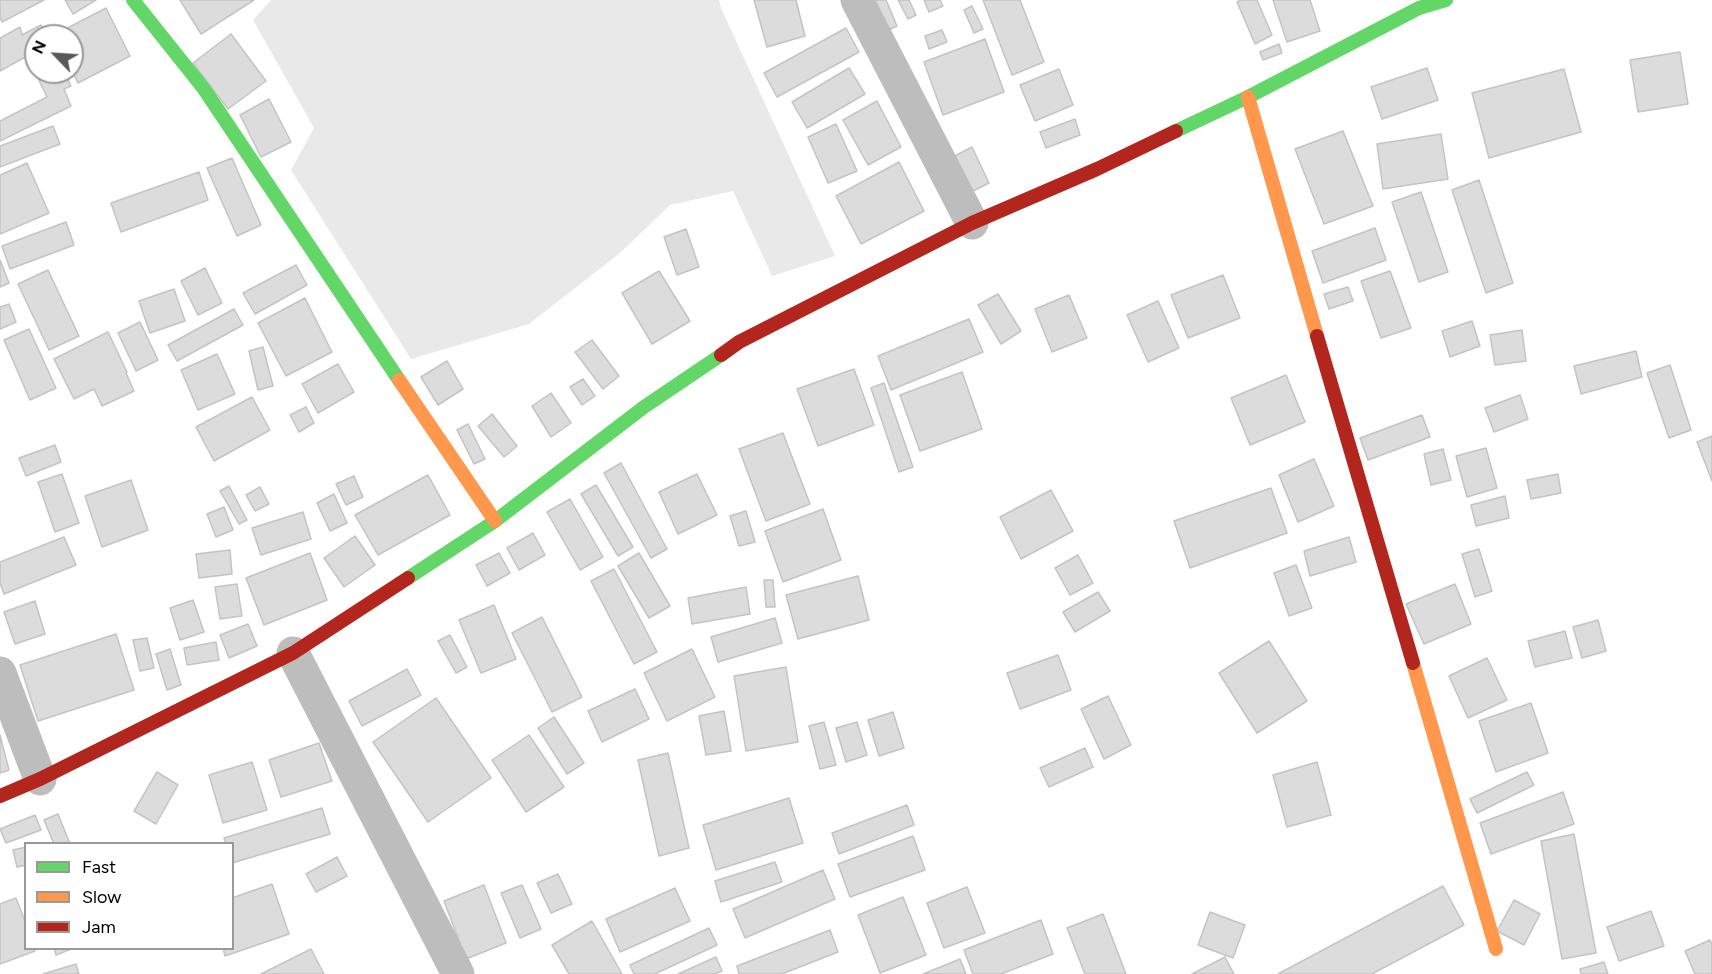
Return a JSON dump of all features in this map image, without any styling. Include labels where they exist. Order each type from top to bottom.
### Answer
[{"type":"street","points":[[133,0],[204,89],[495,521]]},
{"type":"street","points":[[857,0],[972,223]]},
{"type":"street","points":[[0,796],[40,779],[293,653],[495,521],[644,407],[739,342],[972,223],[1097,169],[1248,97],[1427,3]]},
{"type":"street","points":[[1248,97],[1496,950]]},
{"type":"street","points":[[293,653],[458,974]]},
{"type":"street","points":[[0,673],[40,779]]},
{"type":"shaded area","points":[[271,0],[719,0],[835,256],[772,276],[733,191],[670,205],[620,253],[529,324],[411,359],[291,170],[314,128],[253,20]]},
{"type":"building","points":[[0,0],[44,0],[2,22]]},
{"type":"building","points":[[65,0],[96,0],[73,14]]},
{"type":"building","points":[[180,0],[254,0],[201,34]]},
{"type":"building","points":[[754,0],[796,0],[805,36],[767,47]]},
{"type":"building","points":[[869,0],[886,0],[897,26],[884,32]]},
{"type":"building","points":[[898,0],[909,0],[916,15],[908,19]]},
{"type":"building","points":[[924,0],[940,0],[943,6],[929,12]]},
{"type":"building","points":[[983,0],[1020,0],[1044,62],[1012,75]]},
{"type":"building","points":[[1257,0],[1272,35],[1255,44],[1237,2]]},
{"type":"building","points":[[1273,0],[1310,0],[1320,31],[1287,42]]},
{"type":"building","points":[[972,6],[983,29],[974,33],[964,10]]},
{"type":"building","points":[[106,8],[130,56],[84,80],[84,24],[75,24]]},
{"type":"building","points":[[20,27],[22,35],[24,34],[24,58],[0,71],[0,38]]},
{"type":"building","points":[[846,28],[859,52],[777,97],[764,73]]},
{"type":"building","points":[[942,30],[947,42],[929,49],[925,36]]},
{"type":"building","points":[[231,34],[266,81],[228,109],[193,63]]},
{"type":"building","points":[[985,39],[1004,92],[943,115],[924,62]]},
{"type":"building","points":[[1279,44],[1282,53],[1263,60],[1260,52]]},
{"type":"building","points":[[1680,52],[1688,104],[1638,112],[1630,60]]},
{"type":"building","points":[[849,68],[865,94],[807,128],[792,102]]},
{"type":"building","points":[[1427,68],[1438,100],[1382,119],[1371,87]]},
{"type":"building","points":[[1059,69],[1073,105],[1035,121],[1020,85]]},
{"type":"building","points":[[1564,69],[1581,132],[1489,158],[1472,93]]},
{"type":"building","points":[[41,84],[70,84],[71,86],[64,89],[71,106],[0,141],[0,121],[47,97]]},
{"type":"building","points":[[269,99],[291,142],[261,157],[240,115]]},
{"type":"building","points":[[877,101],[901,147],[868,165],[843,120]]},
{"type":"building","points":[[1075,119],[1080,135],[1046,148],[1040,132]]},
{"type":"building","points":[[836,124],[857,171],[828,183],[808,137]]},
{"type":"building","points":[[53,126],[60,144],[0,167],[0,146]]},
{"type":"building","points":[[1343,131],[1373,206],[1324,224],[1295,149]]},
{"type":"building","points":[[1441,134],[1448,179],[1383,189],[1377,144]]},
{"type":"building","points":[[972,147],[989,183],[967,194],[951,158]]},
{"type":"building","points":[[232,158],[261,225],[237,236],[207,168]]},
{"type":"building","points":[[899,162],[924,211],[861,244],[836,196]]},
{"type":"building","points":[[27,163],[49,213],[0,234],[0,175]]},
{"type":"building","points":[[199,172],[208,200],[121,232],[111,203]]},
{"type":"building","points":[[1479,180],[1513,283],[1486,293],[1452,190]]},
{"type":"building","points":[[1421,192],[1448,272],[1419,282],[1392,202]]},
{"type":"building","points":[[66,222],[74,245],[10,269],[2,246]]},
{"type":"building","points":[[1375,228],[1386,260],[1323,283],[1312,251]]},
{"type":"building","points":[[686,229],[699,267],[677,275],[664,237]]},
{"type":"building","points":[[0,260],[9,283],[0,287]]},
{"type":"building","points":[[296,265],[307,285],[255,314],[243,293]]},
{"type":"building","points":[[205,268],[222,303],[198,315],[181,281]]},
{"type":"building","points":[[48,270],[79,336],[49,350],[18,284]]},
{"type":"building","points":[[659,271],[690,321],[652,344],[622,293]]},
{"type":"building","points":[[1390,271],[1411,328],[1381,338],[1361,281]]},
{"type":"building","points":[[1223,275],[1240,318],[1188,338],[1171,295]]},
{"type":"building","points":[[1348,287],[1353,301],[1329,309],[1324,294]]},
{"type":"building","points":[[174,289],[185,321],[150,333],[139,301]]},
{"type":"building","points":[[998,294],[1021,331],[1001,344],[978,305]]},
{"type":"building","points":[[1069,295],[1087,338],[1052,352],[1035,309]]},
{"type":"building","points":[[305,298],[332,352],[286,376],[258,323]]},
{"type":"building","points":[[1158,301],[1179,348],[1148,362],[1127,315]]},
{"type":"building","points":[[9,304],[16,322],[0,329],[0,307]]},
{"type":"building","points":[[234,309],[243,325],[177,361],[168,345]]},
{"type":"building","points":[[969,319],[983,352],[891,390],[878,356]]},
{"type":"building","points":[[1472,321],[1480,346],[1450,357],[1442,331]]},
{"type":"building","points":[[140,322],[158,360],[136,371],[118,333]]},
{"type":"building","points":[[29,329],[56,388],[30,400],[4,340]]},
{"type":"building","points":[[1522,330],[1526,361],[1495,365],[1490,335]]},
{"type":"building","points":[[108,332],[134,391],[102,406],[94,389],[74,399],[54,359]]},
{"type":"building","points":[[592,340],[619,376],[603,389],[575,352]]},
{"type":"building","points":[[263,347],[273,386],[258,390],[249,351]]},
{"type":"building","points":[[1636,351],[1642,377],[1581,394],[1574,366]]},
{"type":"building","points":[[217,354],[235,394],[198,410],[181,370]]},
{"type":"building","points":[[447,361],[463,389],[438,405],[421,377]]},
{"type":"building","points":[[338,364],[354,392],[318,413],[302,384]]},
{"type":"building","points":[[1670,365],[1691,430],[1669,438],[1647,373]]},
{"type":"building","points":[[854,369],[874,425],[818,446],[797,389]]},
{"type":"building","points":[[962,372],[982,429],[920,451],[900,395]]},
{"type":"building","points":[[1286,375],[1305,422],[1250,445],[1231,398]]},
{"type":"building","points":[[583,379],[595,396],[582,405],[570,387]]},
{"type":"building","points":[[884,383],[913,467],[899,472],[871,388]]},
{"type":"building","points":[[551,393],[571,423],[551,437],[532,406]]},
{"type":"building","points":[[1520,395],[1528,419],[1494,432],[1485,408]]},
{"type":"building","points":[[252,397],[270,430],[214,461],[196,427]]},
{"type":"building","points":[[306,407],[314,423],[299,432],[290,415]]},
{"type":"building","points":[[492,414],[517,446],[504,457],[478,426]]},
{"type":"building","points":[[1422,415],[1430,437],[1368,460],[1360,438]]},
{"type":"building","points":[[468,424],[485,459],[474,464],[457,430]]},
{"type":"building","points":[[783,433],[810,504],[766,521],[739,449]]},
{"type":"building","points":[[1712,436],[1712,481],[1697,442]]},
{"type":"building","points":[[55,445],[61,462],[26,476],[19,458]]},
{"type":"building","points":[[1486,448],[1497,488],[1467,497],[1456,456]]},
{"type":"building","points":[[1443,449],[1451,480],[1431,485],[1424,454]]},
{"type":"building","points":[[1314,459],[1334,506],[1298,522],[1279,475]]},
{"type":"building","points":[[621,463],[667,549],[651,558],[604,473]]},
{"type":"building","points":[[62,474],[79,523],[55,532],[38,482]]},
{"type":"building","points":[[697,474],[717,515],[678,534],[659,492]]},
{"type":"building","points":[[1558,474],[1561,493],[1531,499],[1527,480]]},
{"type":"building","points":[[428,475],[450,515],[378,555],[355,515]]},
{"type":"building","points":[[354,476],[363,497],[346,505],[336,484]]},
{"type":"building","points":[[131,480],[148,530],[102,547],[85,496]]},
{"type":"building","points":[[596,485],[633,547],[618,556],[581,494]]},
{"type":"building","points":[[229,486],[247,520],[239,524],[220,491]]},
{"type":"building","points":[[260,487],[269,504],[255,511],[246,495]]},
{"type":"building","points":[[1271,488],[1287,533],[1190,568],[1174,521]]},
{"type":"building","points":[[1051,490],[1073,531],[1021,559],[1000,517]]},
{"type":"building","points":[[334,494],[347,523],[330,531],[317,503]]},
{"type":"building","points":[[1505,496],[1509,518],[1476,526],[1471,505]]},
{"type":"building","points":[[570,499],[603,557],[580,570],[547,512]]},
{"type":"building","points":[[224,507],[233,530],[216,537],[207,514]]},
{"type":"building","points":[[823,509],[841,560],[783,582],[765,531]]},
{"type":"building","points":[[746,511],[755,542],[739,546],[730,516]]},
{"type":"building","points":[[303,512],[311,539],[261,555],[252,528]]},
{"type":"building","points":[[533,533],[545,555],[519,570],[507,548]]},
{"type":"building","points":[[355,536],[375,565],[344,587],[324,558]]},
{"type":"building","points":[[64,537],[76,565],[4,594],[0,583],[0,562]]},
{"type":"building","points":[[1349,537],[1356,562],[1310,576],[1304,551]]},
{"type":"building","points":[[1479,549],[1492,591],[1475,597],[1462,554]]},
{"type":"building","points":[[230,550],[232,574],[199,578],[196,554]]},
{"type":"building","points":[[310,553],[327,600],[264,625],[246,578]]},
{"type":"building","points":[[499,553],[510,573],[487,586],[476,565]]},
{"type":"building","points":[[639,553],[670,606],[649,618],[618,566]]},
{"type":"building","points":[[1078,555],[1093,583],[1070,595],[1055,568]]},
{"type":"building","points":[[1296,565],[1312,608],[1289,616],[1274,573]]},
{"type":"building","points":[[614,569],[657,652],[634,664],[591,581]]},
{"type":"building","points":[[858,576],[869,620],[798,639],[786,595]]},
{"type":"building","points":[[764,580],[773,580],[775,607],[766,607]]},
{"type":"building","points":[[237,584],[242,616],[220,619],[215,587]]},
{"type":"building","points":[[1455,584],[1471,624],[1424,644],[1406,604]]},
{"type":"building","points":[[746,587],[750,614],[692,624],[688,598]]},
{"type":"building","points":[[1098,592],[1110,611],[1075,632],[1063,612]]},
{"type":"building","points":[[193,600],[204,632],[180,640],[170,608]]},
{"type":"building","points":[[35,601],[45,634],[15,644],[4,612]]},
{"type":"building","points":[[494,605],[516,659],[481,673],[459,620]]},
{"type":"building","points":[[542,617],[582,697],[552,712],[512,633]]},
{"type":"building","points":[[775,618],[782,643],[718,662],[711,637]]},
{"type":"building","points":[[1598,620],[1606,651],[1582,658],[1573,627]]},
{"type":"building","points":[[248,624],[257,646],[229,658],[220,635]]},
{"type":"building","points":[[1565,631],[1572,658],[1535,667],[1528,641]]},
{"type":"building","points":[[116,634],[134,690],[38,721],[20,665]]},
{"type":"building","points":[[450,635],[467,667],[456,673],[438,641]]},
{"type":"building","points":[[147,638],[154,668],[140,671],[133,640]]},
{"type":"building","points":[[1269,641],[1307,701],[1257,733],[1219,673]]},
{"type":"building","points":[[216,642],[219,660],[187,665],[184,648]]},
{"type":"building","points":[[170,649],[181,685],[167,690],[156,654]]},
{"type":"building","points":[[692,649],[715,697],[667,721],[644,673]]},
{"type":"building","points":[[1058,655],[1071,690],[1020,709],[1007,673]]},
{"type":"building","points":[[1487,658],[1507,700],[1468,718],[1449,676]]},
{"type":"building","points":[[786,667],[798,742],[746,751],[734,676]]},
{"type":"building","points":[[407,669],[421,695],[362,726],[349,701]]},
{"type":"building","points":[[635,689],[649,719],[602,742],[588,711]]},
{"type":"building","points":[[1108,696],[1131,745],[1104,759],[1081,709]]},
{"type":"building","points":[[436,698],[491,778],[428,822],[373,742]]},
{"type":"building","points":[[1531,703],[1548,753],[1496,772],[1479,721]]},
{"type":"building","points":[[724,711],[731,751],[706,755],[699,716]]},
{"type":"building","points":[[893,712],[904,748],[879,756],[868,720]]},
{"type":"building","points":[[554,717],[584,763],[567,774],[538,728]]},
{"type":"building","points":[[824,722],[836,765],[820,769],[809,726]]},
{"type":"building","points":[[857,722],[867,755],[846,762],[836,728]]},
{"type":"building","points":[[0,735],[9,770],[0,773]]},
{"type":"building","points":[[529,735],[564,787],[526,812],[492,760]]},
{"type":"building","points":[[319,743],[332,781],[281,797],[269,760]]},
{"type":"building","points":[[1085,748],[1093,767],[1049,787],[1040,768]]},
{"type":"building","points":[[668,753],[689,848],[659,856],[638,760]]},
{"type":"building","points":[[252,762],[267,810],[223,823],[209,775]]},
{"type":"building","points":[[1317,762],[1331,815],[1287,827],[1273,775]]},
{"type":"building","points":[[157,772],[178,785],[156,824],[134,811]]},
{"type":"building","points":[[1527,772],[1534,785],[1477,813],[1470,799]]},
{"type":"building","points":[[1563,792],[1574,824],[1491,854],[1480,823]]},
{"type":"building","points":[[789,798],[803,843],[716,870],[703,825]]},
{"type":"building","points":[[907,805],[914,825],[839,854],[832,833]]},
{"type":"building","points":[[322,808],[330,834],[234,862],[234,842],[225,842],[224,838]]},
{"type":"building","points":[[58,814],[69,842],[53,842],[44,820]]},
{"type":"building","points":[[35,815],[41,830],[6,843],[0,829]]},
{"type":"building","points":[[1574,834],[1596,953],[1562,959],[1541,841]]},
{"type":"building","points":[[913,836],[925,870],[850,897],[838,864]]},
{"type":"building","points":[[24,847],[24,865],[17,867],[13,850]]},
{"type":"building","points":[[337,857],[347,876],[316,892],[306,874]]},
{"type":"building","points":[[775,862],[782,882],[721,902],[715,881]]},
{"type":"building","points":[[823,870],[835,899],[745,938],[733,909]]},
{"type":"building","points":[[558,874],[572,904],[551,913],[537,883]]},
{"type":"building","points":[[272,884],[289,934],[225,956],[224,950],[234,950],[234,897]]},
{"type":"building","points":[[484,885],[506,943],[466,959],[444,901]]},
{"type":"building","points":[[522,885],[541,929],[520,938],[501,893]]},
{"type":"building","points":[[1443,886],[1464,925],[1372,974],[1278,974]]},
{"type":"building","points":[[967,887],[985,933],[944,948],[927,903]]},
{"type":"building","points":[[675,888],[690,921],[620,952],[606,919]]},
{"type":"building","points":[[903,897],[926,955],[880,973],[858,915]]},
{"type":"building","points":[[16,898],[24,919],[24,950],[35,951],[0,964],[0,904]]},
{"type":"building","points":[[1514,900],[1540,914],[1524,945],[1497,931]]},
{"type":"building","points":[[1651,911],[1664,946],[1619,961],[1607,927]]},
{"type":"building","points":[[1210,912],[1245,925],[1233,958],[1198,945]]},
{"type":"building","points":[[1103,914],[1126,974],[1085,974],[1067,928]]},
{"type":"building","points":[[1041,920],[1053,954],[1001,974],[973,974],[964,950]]},
{"type":"building","points":[[592,921],[622,974],[569,974],[552,945]]},
{"type":"building","points":[[709,928],[717,945],[655,974],[634,974],[630,965]]},
{"type":"building","points":[[830,930],[838,952],[782,974],[739,974],[737,966]]},
{"type":"building","points":[[1710,940],[1712,974],[1695,974],[1685,951]]},
{"type":"building","points":[[311,949],[324,974],[261,974]]},
{"type":"building","points":[[55,950],[69,950],[56,955]]},
{"type":"building","points":[[716,957],[722,971],[715,974],[678,974]]},
{"type":"building","points":[[1225,957],[1234,974],[1192,974]]},
{"type":"building","points":[[960,959],[966,974],[923,974]]},
{"type":"building","points":[[1604,962],[1608,974],[1581,974],[1580,969]]},
{"type":"building","points":[[76,964],[79,974],[43,974]]},
{"type":"traffic: fast","points":[[133,0],[204,89],[399,380]]},
{"type":"traffic: fast","points":[[1176,131],[1248,97],[1419,8],[1446,0]]},
{"type":"traffic: fast","points":[[408,578],[495,521],[644,407],[721,355]]},
{"type":"traffic: slow","points":[[1248,97],[1317,336]]},
{"type":"traffic: slow","points":[[399,380],[495,521]]},
{"type":"traffic: slow","points":[[1413,663],[1496,949]]},
{"type":"traffic: jam","points":[[721,355],[739,342],[972,223],[1097,169],[1176,131]]},
{"type":"traffic: jam","points":[[1317,336],[1413,663]]},
{"type":"traffic: jam","points":[[0,796],[40,779],[293,653],[408,578]]}]
